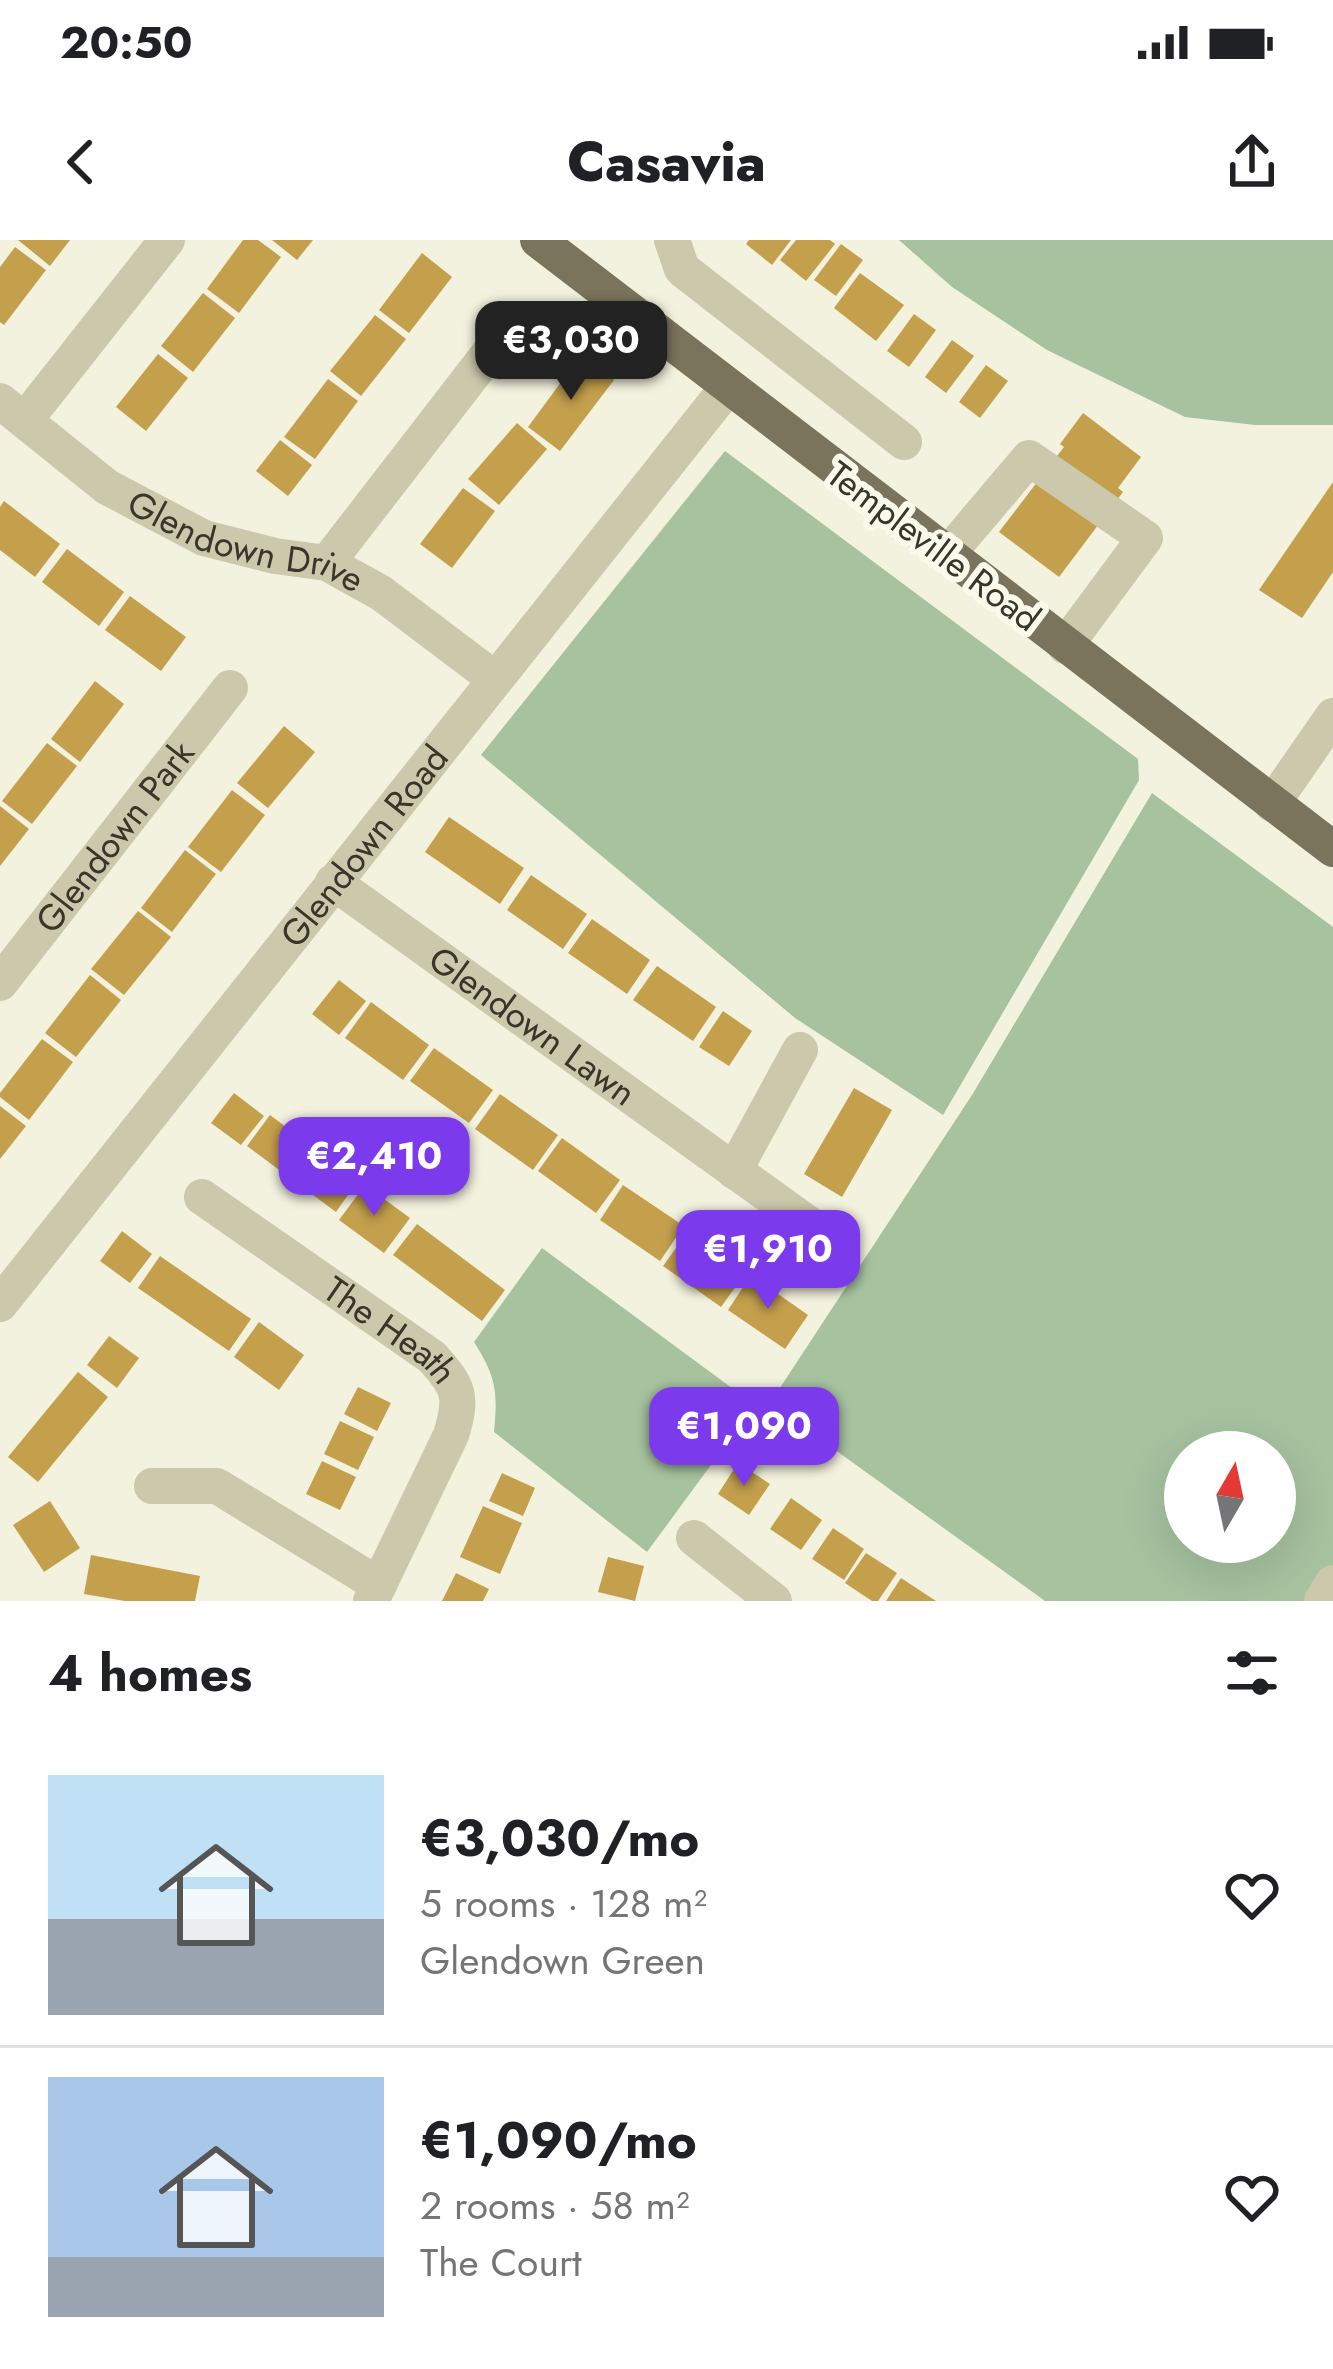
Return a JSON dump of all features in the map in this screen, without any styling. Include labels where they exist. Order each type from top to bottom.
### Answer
[{"type":"main road","name":"Templeville Road","points":[[538,240],[1333,849]]},
{"type":"street","points":[[13,411],[167,240]]},
{"type":"street","points":[[672,240],[682,269],[904,442]]},
{"type":"street","points":[[327,563],[504,334]]},
{"type":"street","name":"Glendown Road","points":[[0,1304],[727,388]]},
{"type":"street","name":"Glendown Drive","points":[[13,411],[107,487],[204,538],[327,563],[381,593],[495,679]]},
{"type":"street","points":[[947,554],[1029,458],[1144,538],[1065,646]]},
{"type":"street","name":"Glendown Park","points":[[0,983],[230,688]]},
{"type":"street","points":[[1272,804],[1333,716]]},
{"type":"street","name":"Glendown Lawn","points":[[333,882],[838,1245]]},
{"type":"street","points":[[734,1171],[800,1050]]},
{"type":"street","name":"The Heath","points":[[152,1486],[217,1486],[375,1593],[460,1408],[455,1382],[432,1357],[202,1197]]},
{"type":"street","points":[[694,1538],[727,1586],[774,1601]]},
{"type":"street","points":[[1322,1601],[1333,1583]]},
{"type":"green space","points":[[899,240],[1333,240],[1333,425],[1255,425],[1185,417],[1047,350],[952,287]]},
{"type":"green space","points":[[725,451],[1138,759],[1139,780],[943,1115],[795,1018],[481,755]]},
{"type":"green space","points":[[1152,793],[1333,927],[1333,1601],[1045,1601],[770,1403],[972,1095]]},
{"type":"green space","points":[[542,1248],[755,1405],[647,1552],[494,1432],[494,1385],[474,1342]]},
{"type":"building","points":[[18,240],[70,240],[50,266]]},
{"type":"building","points":[[243,240],[258,240],[281,257],[239,313],[207,289]]},
{"type":"building","points":[[272,240],[313,240],[297,260]]},
{"type":"building","points":[[749,240],[791,240],[772,265],[746,244]]},
{"type":"building","points":[[796,240],[835,244],[806,281],[780,260]]},
{"type":"building","points":[[841,244],[863,260],[836,296],[814,280]]},
{"type":"building","points":[[15,247],[46,270],[4,325],[0,322],[0,267]]},
{"type":"building","points":[[422,253],[452,277],[409,333],[379,310]]},
{"type":"building","points":[[860,273],[904,305],[876,341],[834,308]]},
{"type":"building","points":[[203,293],[235,318],[193,372],[161,346]]},
{"type":"building","points":[[914,314],[936,330],[909,367],[887,351]]},
{"type":"building","points":[[375,315],[406,339],[361,396],[330,371]]},
{"type":"building","points":[[952,340],[974,356],[946,393],[925,377]]},
{"type":"building","points":[[158,354],[188,378],[146,431],[116,407]]},
{"type":"building","points":[[581,355],[614,380],[560,451],[528,427]]},
{"type":"building","points":[[986,365],[1008,381],[980,418],[959,402]]},
{"type":"building","points":[[328,379],[358,401],[315,459],[284,437]]},
{"type":"building","points":[[1083,413],[1141,457],[1118,488],[1123,492],[1059,577],[999,532],[1064,447],[1060,444]]},
{"type":"building","points":[[517,423],[547,449],[499,505],[468,479]]},
{"type":"building","points":[[280,440],[312,465],[288,496],[256,471]]},
{"type":"building","points":[[1333,482],[1333,572],[1302,618],[1259,590]]},
{"type":"building","points":[[463,488],[495,511],[452,568],[420,544]]},
{"type":"building","points":[[4,501],[60,544],[35,577],[0,550]]},
{"type":"building","points":[[67,549],[124,592],[99,626],[42,582]]},
{"type":"building","points":[[130,596],[186,637],[161,671],[105,630]]},
{"type":"building","points":[[95,681],[124,704],[80,762],[51,739]]},
{"type":"building","points":[[284,726],[315,752],[268,808],[237,783]]},
{"type":"building","points":[[47,743],[77,766],[32,824],[2,801]]},
{"type":"building","points":[[232,790],[265,815],[221,872],[188,847]]},
{"type":"building","points":[[0,806],[29,829],[0,866]]},
{"type":"building","points":[[449,817],[524,868],[500,904],[425,852]]},
{"type":"building","points":[[185,850],[216,874],[172,932],[141,908]]},
{"type":"building","points":[[531,875],[587,914],[563,949],[507,910]]},
{"type":"building","points":[[138,911],[171,937],[124,995],[91,969]]},
{"type":"building","points":[[592,919],[650,960],[627,994],[568,953]]},
{"type":"building","points":[[657,966],[716,1007],[693,1041],[633,1000]]},
{"type":"building","points":[[90,975],[121,1000],[76,1057],[45,1033]]},
{"type":"building","points":[[339,980],[366,1001],[339,1035],[312,1014]]},
{"type":"building","points":[[371,1002],[429,1045],[403,1080],[345,1038]]},
{"type":"building","points":[[723,1011],[752,1031],[729,1066],[699,1047]]},
{"type":"building","points":[[42,1039],[73,1062],[29,1120],[0,1093]]},
{"type":"building","points":[[434,1048],[493,1090],[469,1123],[410,1081]]},
{"type":"building","points":[[854,1088],[892,1110],[842,1197],[804,1174]]},
{"type":"building","points":[[234,1093],[264,1116],[241,1145],[211,1123]]},
{"type":"building","points":[[500,1094],[558,1135],[533,1170],[475,1129]]},
{"type":"building","points":[[0,1106],[26,1126],[0,1159]]},
{"type":"building","points":[[270,1115],[358,1181],[336,1212],[247,1146]]},
{"type":"building","points":[[562,1138],[620,1180],[596,1213],[538,1171]]},
{"type":"building","points":[[365,1185],[410,1218],[384,1253],[339,1220]]},
{"type":"building","points":[[623,1185],[684,1226],[660,1261],[600,1220]]},
{"type":"building","points":[[417,1224],[505,1290],[482,1321],[393,1255]]},
{"type":"building","points":[[689,1230],[747,1271],[721,1307],[663,1266]]},
{"type":"building","points":[[122,1231],[152,1254],[130,1283],[100,1261]]},
{"type":"building","points":[[160,1256],[251,1319],[229,1351],[138,1288]]},
{"type":"building","points":[[751,1275],[808,1315],[785,1349],[728,1310]]},
{"type":"building","points":[[259,1322],[304,1355],[279,1390],[234,1357]]},
{"type":"building","points":[[109,1336],[139,1358],[117,1388],[87,1365]]},
{"type":"building","points":[[78,1372],[108,1397],[38,1482],[8,1457]]},
{"type":"building","points":[[358,1387],[391,1403],[377,1431],[344,1414]]},
{"type":"building","points":[[340,1421],[374,1437],[358,1470],[324,1454]]},
{"type":"building","points":[[322,1461],[356,1477],[340,1510],[306,1494]]},
{"type":"building","points":[[738,1463],[770,1484],[749,1515],[718,1494]]},
{"type":"building","points":[[502,1473],[535,1488],[523,1516],[489,1501]]},
{"type":"building","points":[[791,1498],[822,1520],[801,1550],[770,1529]]},
{"type":"building","points":[[50,1501],[80,1548],[44,1572],[13,1525]]},
{"type":"building","points":[[483,1506],[522,1523],[500,1574],[460,1557]]},
{"type":"building","points":[[833,1528],[864,1549],[844,1580],[812,1559]]},
{"type":"building","points":[[866,1553],[897,1573],[878,1601],[845,1583]]},
{"type":"building","points":[[91,1555],[200,1576],[195,1601],[125,1601],[84,1594]]},
{"type":"building","points":[[608,1557],[644,1566],[635,1601],[598,1592]]},
{"type":"building","points":[[456,1573],[489,1589],[483,1601],[442,1601]]},
{"type":"building","points":[[901,1578],[936,1601],[886,1601]]}]
